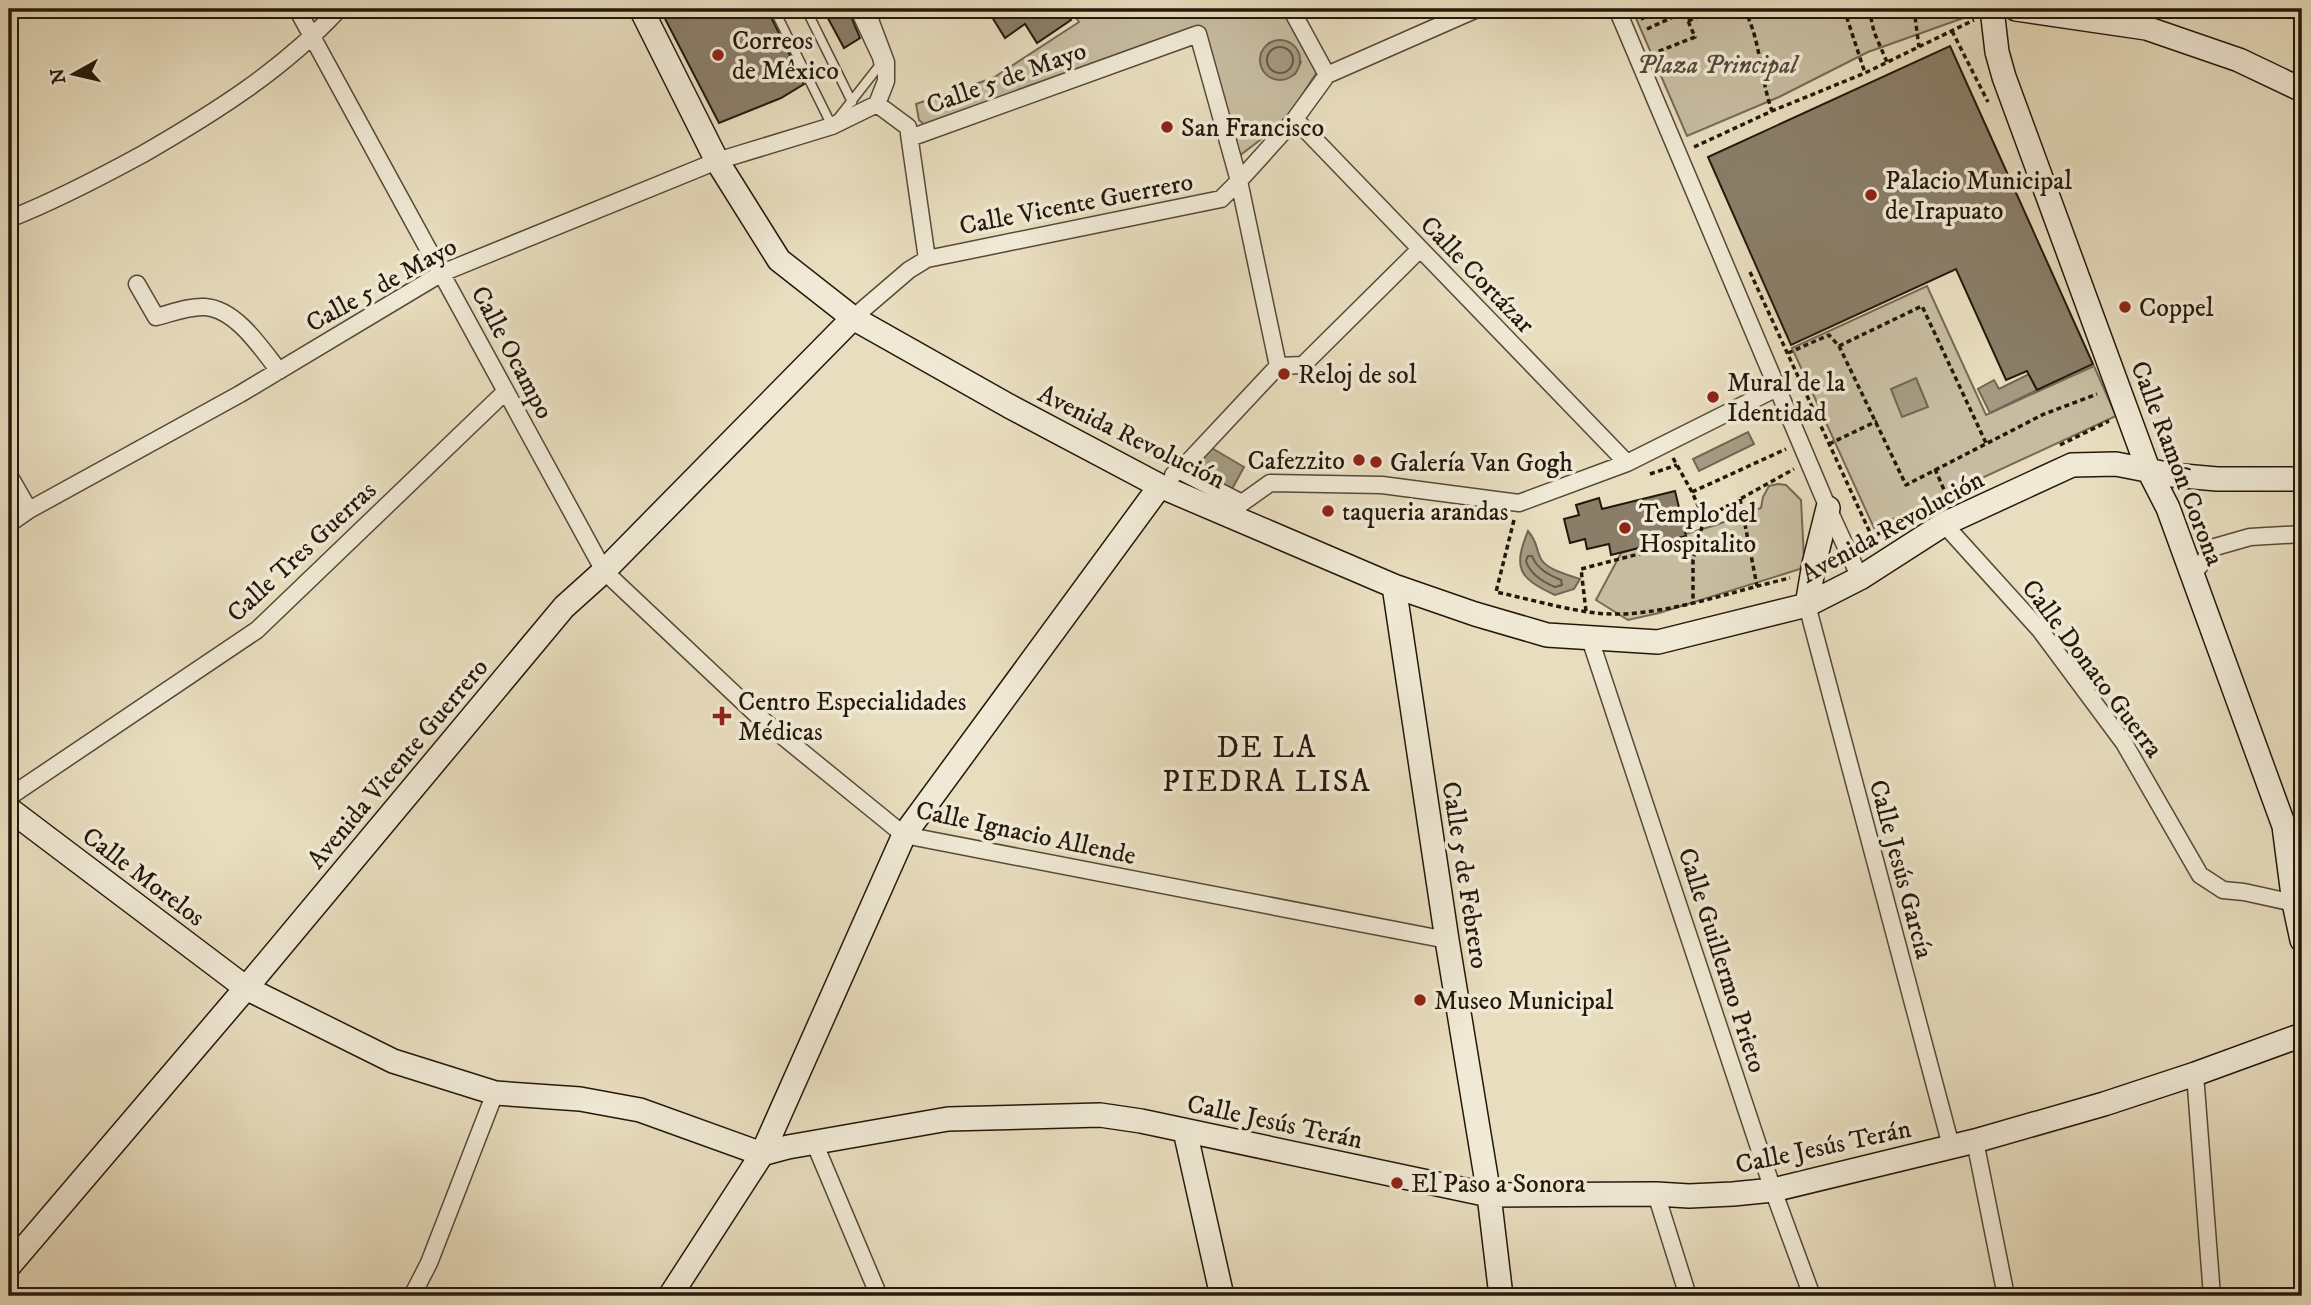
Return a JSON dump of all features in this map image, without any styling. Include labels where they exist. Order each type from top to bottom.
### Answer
[{"type":"street","name":"Calle Ocampo","points":[[297,9],[604,571]]},
{"type":"street","points":[[9,219],[41,207],[100,177],[199,122],[270,74],[313,38],[339,9]]},
{"type":"street","name":"Avenida Revolución","points":[[641,9],[716,161],[779,260],[853,318],[1009,406],[1160,486],[1394,586],[1547,635],[1658,642],[1807,605],[1860,578],[1944,524],[2072,465],[2116,464],[2172,475],[2217,479],[2302,479]]},
{"type":"street","points":[[866,9],[886,62],[886,81],[877,104],[908,127],[927,259]]},
{"type":"street","points":[[1291,9],[1327,75],[1477,9]]},
{"type":"street","points":[[1617,9],[1860,578]]},
{"type":"street","points":[[2016,9],[2146,28],[2239,60],[2302,90]]},
{"type":"street","name":"Calle Ramón Corona","points":[[1987,13],[2004,77],[2148,469],[2168,508],[2193,574],[2284,826],[2294,903],[2302,940]]},
{"type":"street","name":"Calle 5 de Mayo","points":[[910,138],[1198,34],[1239,181]]},
{"type":"street","name":"Calle Vicente Guerrero","points":[[853,318],[909,270],[927,259],[1221,199],[1295,119],[1327,75]]},
{"type":"street","name":"Calle 5 de Mayo","points":[[9,524],[29,510],[279,371],[442,273],[716,161],[832,126],[877,104]]},
{"type":"street","name":"Calle Cortázar","points":[[1295,119],[1627,463]]},
{"type":"street","points":[[1239,181],[1278,366]]},
{"type":"street","points":[[670,1296],[762,1154],[904,835],[1160,486],[1191,459],[1278,366],[1303,365],[1420,249]]},
{"type":"street","points":[[137,284],[156,317],[197,307],[209,307],[235,319],[279,371]]},
{"type":"street","name":"Avenida Vicente Guerrero","points":[[9,1266],[246,988],[564,607],[604,571],[853,318]]},
{"type":"street","points":[[1178,470],[1242,503],[1270,483],[1382,485],[1518,503],[1627,463],[1777,388]]},
{"type":"street","name":"Calle Tres Guerras","points":[[9,797],[257,630],[505,392]]},
{"type":"street","points":[[9,478],[29,510]]},
{"type":"street","points":[[1807,605],[1828,508]]},
{"type":"street","name":"Calle Donato Guerra","points":[[1944,524],[2040,630],[2124,743],[2200,875],[2208,883],[2223,890],[2294,903]]},
{"type":"street","points":[[2193,574],[2215,547],[2250,537],[2302,534]]},
{"type":"street","name":"Calle Ignacio Allende","points":[[604,571],[759,717],[904,835],[1447,940]]},
{"type":"street","name":"Calle 5 de Febrero","points":[[1394,586],[1447,940],[1489,1195],[1501,1296]]},
{"type":"street","name":"Calle Jesús García","points":[[1807,605],[1951,1146]]},
{"type":"street","name":"Calle Guillermo Prieto","points":[[1590,639],[1773,1190],[1812,1296]]},
{"type":"street","name":"Calle Morelos","points":[[9,809],[246,988]]},
{"type":"street","points":[[246,988],[393,1061],[495,1093],[580,1098],[640,1110],[762,1154]]},
{"type":"street","name":"Calle Jesús Terán","points":[[762,1154],[948,1119],[1100,1115],[1489,1195],[1689,1196],[1773,1190],[1975,1141],[2104,1104],[2302,1035]]},
{"type":"street","points":[[2195,1074],[2213,1296]]},
{"type":"street","points":[[412,1296],[429,1263],[495,1093]]},
{"type":"street","points":[[1185,1131],[1222,1296]]},
{"type":"street","points":[[1975,1141],[2006,1296]]},
{"type":"street","points":[[814,1143],[879,1296]]},
{"type":"street","points":[[1656,1194],[1688,1296]]},
{"type":"lane","points":[[774,9],[832,126],[879,66],[854,9]]},
{"type":"lane","points":[[806,9],[852,102]]},
{"type":"path","points":[[1688,21],[1719,9]]},
{"type":"path","points":[[1744,9],[1752,23],[1764,88],[1772,111]]},
{"type":"path","points":[[1844,9],[1865,73]]},
{"type":"path","points":[[1869,9],[1874,32],[1887,62]]},
{"type":"path","points":[[1914,9],[1919,47]]},
{"type":"path","points":[[1647,29],[1684,12],[1695,37],[1657,52]]},
{"type":"path","points":[[1694,147],[1865,73],[1987,13]]},
{"type":"path","points":[[1745,261],[1872,537]]},
{"type":"path","points":[[1839,346],[1922,306],[1986,443]]},
{"type":"path","points":[[1788,353],[1829,335],[1839,346],[1906,485],[2045,414],[2103,392]]},
{"type":"path","points":[[1829,444],[1877,421]]},
{"type":"path","points":[[1692,492],[1801,442]]},
{"type":"path","points":[[1665,444],[1704,519],[1693,560],[1693,602]]},
{"type":"path","points":[[1704,519],[1809,461]]},
{"type":"path","points":[[1935,469],[1948,499]]},
{"type":"path","points":[[1740,499],[1757,586]]},
{"type":"path","points":[[1518,503],[1496,592],[1597,613],[1644,612],[1812,572]]},
{"type":"path","points":[[1586,611],[1581,569],[1700,538]]},
{"type":"green space","points":[[1070,9],[1289,9],[1319,69],[1285,121],[1239,156],[1198,34],[927,127],[919,120],[916,104],[993,78],[1079,22]],"holes":[[[1269,43],[1301,62],[1295,74],[1261,53]]]},
{"type":"green space","name":"Plaza Principal","points":[[1632,9],[1968,9],[1969,16],[1868,52],[1779,97],[1687,136]]},
{"type":"green space","points":[[1927,286],[1986,415],[2094,366],[2116,416],[1874,528],[1792,348]]},
{"type":"green space","points":[[1786,485],[1801,500],[1804,559],[1800,569],[1659,613],[1628,620],[1596,600],[1621,553],[1716,525],[1761,508],[1769,486]]},
{"type":"water","points":[[1280,40],[1288,41],[1294,46],[1299,52],[1299,68],[1294,74],[1288,79],[1280,80],[1272,79],[1266,74],[1261,68],[1260,60],[1261,52],[1266,46],[1272,41]]},
{"type":"water","points":[[2029,374],[2037,390],[1990,413],[1978,389],[1994,380],[1999,389]]},
{"type":"water","points":[[1916,378],[1928,407],[1902,417],[1891,389]]},
{"type":"water","points":[[1748,432],[1754,444],[1699,471],[1693,459]]},
{"type":"water","points":[[1210,447],[1244,467],[1232,489],[1198,469]]},
{"type":"water","points":[[1528,531],[1543,562],[1580,579],[1574,589],[1555,595],[1526,577],[1520,563]]},
{"type":"building","name":"Correos de Mêxico","points":[[660,9],[767,9],[804,84],[781,98],[719,123]]},
{"type":"building","points":[[823,9],[848,9],[860,38],[844,48]]},
{"type":"building","points":[[987,9],[1064,9],[1071,20],[1037,43],[1025,24],[1005,38]]},
{"type":"building","name":"Palacio Municipal de Irapuato","points":[[1950,46],[2093,364],[2037,390],[2027,371],[2006,380],[1956,269],[1791,345],[1708,157]]},
{"type":"building","name":"Templo del Hospitalito","points":[[1675,491],[1686,536],[1611,555],[1609,544],[1587,549],[1585,539],[1570,543],[1564,519],[1579,515],[1576,505],[1599,498],[1602,509]]},
{"type":"place","name":"Correos de Mêxico","points":[[718,55]]},
{"type":"place","name":"San Francisco","points":[[1167,127]]},
{"type":"place","name":"Palacio Municipal de Irapuato","points":[[1871,195]]},
{"type":"place","name":"Coppel","points":[[2125,307]]},
{"type":"place","name":"Reloj de sol","points":[[1284,374]]},
{"type":"place","name":"Mural de la Identidad","points":[[1713,397]]},
{"type":"place","name":"Cafezzito","points":[[1359,460]]},
{"type":"place","name":"Galería Van Gogh","points":[[1376,462]]},
{"type":"place","name":"taqueria arandas","points":[[1328,511]]},
{"type":"place","name":"Templo del Hospitalito","points":[[1625,528]]},
{"type":"place","name":"Centro Especialidades Médicas","points":[[722,716]]},
{"type":"place","name":"Museo Municipal","points":[[1420,1000]]},
{"type":"place","name":"El Paso a Sonora","points":[[1397,1183]]},
{"type":"district","name":"DE LA PIEDRA LISA","points":[[1267,764]]}]
